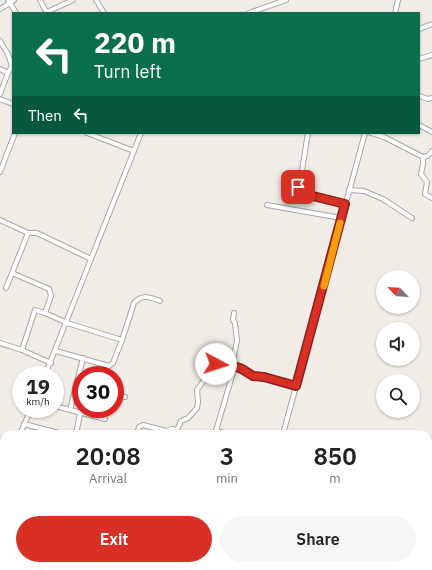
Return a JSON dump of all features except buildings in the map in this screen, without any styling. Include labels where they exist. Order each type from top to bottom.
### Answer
[{"type":"street","points":[[0,9],[9,1],[14,0]]},
{"type":"street","points":[[40,0],[46,12]]},
{"type":"street","points":[[49,12],[73,0]]},
{"type":"street","points":[[96,0],[103,12]]},
{"type":"street","points":[[270,0],[273,5]]},
{"type":"street","points":[[259,11],[286,0]]},
{"type":"street","points":[[395,12],[398,0]]},
{"type":"street","points":[[9,1],[15,12]]},
{"type":"street","points":[[420,29],[432,24]]},
{"type":"street","points":[[0,41],[8,54],[12,66],[0,94]]},
{"type":"street","points":[[8,54],[12,52]]},
{"type":"street","points":[[420,59],[432,55]]},
{"type":"street","points":[[0,69],[8,73]]},
{"type":"street","points":[[420,96],[428,99],[432,98]]},
{"type":"street","points":[[0,99],[12,104]]},
{"type":"street","points":[[420,126],[432,132]]},
{"type":"street","points":[[0,172],[15,134]]},
{"type":"street","points":[[90,134],[134,151]]},
{"type":"street","points":[[50,366],[141,134]]},
{"type":"street","points":[[308,134],[299,189],[305,194],[345,204]]},
{"type":"street","points":[[284,430],[365,134]]},
{"type":"street","points":[[375,134],[384,136],[423,156],[428,156],[432,151]]},
{"type":"street","points":[[423,156],[421,174],[427,182],[425,194],[432,198]]},
{"type":"street","points":[[349,190],[364,191],[383,199],[412,218]]},
{"type":"street","points":[[266,205],[341,218]]},
{"type":"street","points":[[0,226],[1,220],[28,233],[37,234],[91,259]]},
{"type":"street","points":[[6,288],[28,233]]},
{"type":"street","points":[[12,273],[49,289],[51,296],[45,313]]},
{"type":"street","points":[[56,351],[109,366],[112,365],[134,303],[138,298],[146,296],[160,301]]},
{"type":"street","points":[[22,350],[35,310],[67,323],[122,340]]},
{"type":"street","points":[[217,430],[234,365],[237,341],[235,323],[233,320],[234,313]]},
{"type":"street","points":[[0,343],[22,350],[51,363]]},
{"type":"street","points":[[82,366],[83,358]]},
{"type":"street","points":[[179,430],[181,421],[188,418],[197,408],[197,390],[206,379],[209,363],[234,365],[253,376],[264,377],[296,386]]},
{"type":"street","points":[[64,408],[70,410],[72,404]]},
{"type":"street","points":[[22,430],[27,418]]},
{"type":"street","points":[[77,430],[79,418]]},
{"type":"street","points":[[99,418],[105,420]]},
{"type":"street","points":[[24,424],[47,430]]},
{"type":"street","points":[[138,430],[139,427],[143,425],[159,430]]},
{"type":"slow traffic","points":[[324,286],[340,223]]},
{"type":"route","points":[[216,364],[229,364],[242,369],[253,376],[264,377],[296,386],[345,204],[305,194],[301,192],[298,187]]}]
